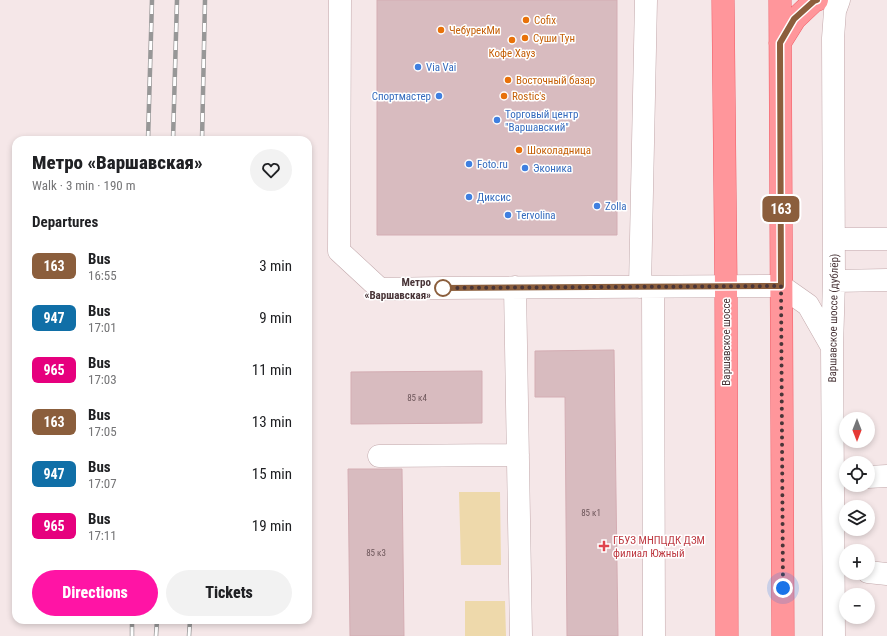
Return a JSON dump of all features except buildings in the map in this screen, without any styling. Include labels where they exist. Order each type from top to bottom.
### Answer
[{"type":"main road","name":"Варшавское шоссе","points":[[723,0],[726,287],[726,636]]},
{"type":"main road","points":[[780,0],[783,636]]},
{"type":"main road","points":[[780,43],[794,19],[817,0]]},
{"type":"street","points":[[340,0],[340,251],[380,289],[781,286],[808,306],[832,347]]},
{"type":"street","points":[[646,0],[647,287],[654,636]]},
{"type":"street","name":"Варшавское шоссе (дублёр)","points":[[839,0],[835,11],[833,38],[834,281],[832,347],[839,461]]},
{"type":"street","points":[[834,239],[887,239]]},
{"type":"street","points":[[834,281],[887,280]]},
{"type":"street","points":[[515,287],[521,636]]},
{"type":"street","points":[[380,456],[518,455]]},
{"type":"street","points":[[875,477],[887,476]]},
{"type":"street","name":"Варшавское шоссе (дублёр)","points":[[840,492],[840,544]]},
{"type":"street","points":[[875,573],[887,574]]},
{"type":"street","name":"Варшавское шоссе (дублёр)","points":[[834,636],[839,580]]},
{"type":"shaded area","points":[[459,492],[500,492],[501,565],[461,565]]},
{"type":"shaded area","points":[[465,601],[505,601],[506,636],[465,636]]},
{"type":"railway","points":[[148,136],[152,0]]},
{"type":"railway","points":[[173,136],[177,0]]},
{"type":"railway","points":[[202,136],[205,0]]},
{"type":"railway","points":[[132,624],[132,636]]},
{"type":"railway","points":[[156,636],[157,624]]},
{"type":"railway","points":[[189,636],[190,624]]},
{"type":"bus line","name":"163","points":[[443,288],[781,286],[780,43],[794,19],[817,0]]},
{"type":"place","name":"Cofix","points":[[526,20]]},
{"type":"place","name":"ЧебурекМи","points":[[441,30]]},
{"type":"place","name":"Суши Тун","points":[[525,38]]},
{"type":"place","name":"Кофе Хауз","points":[[512,40]]},
{"type":"place","name":"Via Vai","points":[[418,67]]},
{"type":"place","name":"Восточный базар","points":[[508,80]]},
{"type":"place","name":"Спортмастер","points":[[439,96]]},
{"type":"place","name":"Rostic's","points":[[504,96]]},
{"type":"place","name":"Торговый центр \"Варшавский\"","points":[[497,120]]},
{"type":"place","name":"Шоколадница","points":[[519,150]]},
{"type":"place","name":"Foto.ru","points":[[469,164]]},
{"type":"place","name":"Эконика","points":[[525,168]]},
{"type":"place","name":"Диксис","points":[[469,197]]},
{"type":"place","name":"Zolla","points":[[597,206]]},
{"type":"place","name":"Tervolina","points":[[508,215]]},
{"type":"place","name":"Метро «Варшавская»","points":[[443,288]]},
{"type":"place","name":"ГБУЗ МНПЦДК ДЗМ филиал Южный","points":[[604,546]]},
{"type":"route","points":[[443,288],[781,286],[783,588]]}]
